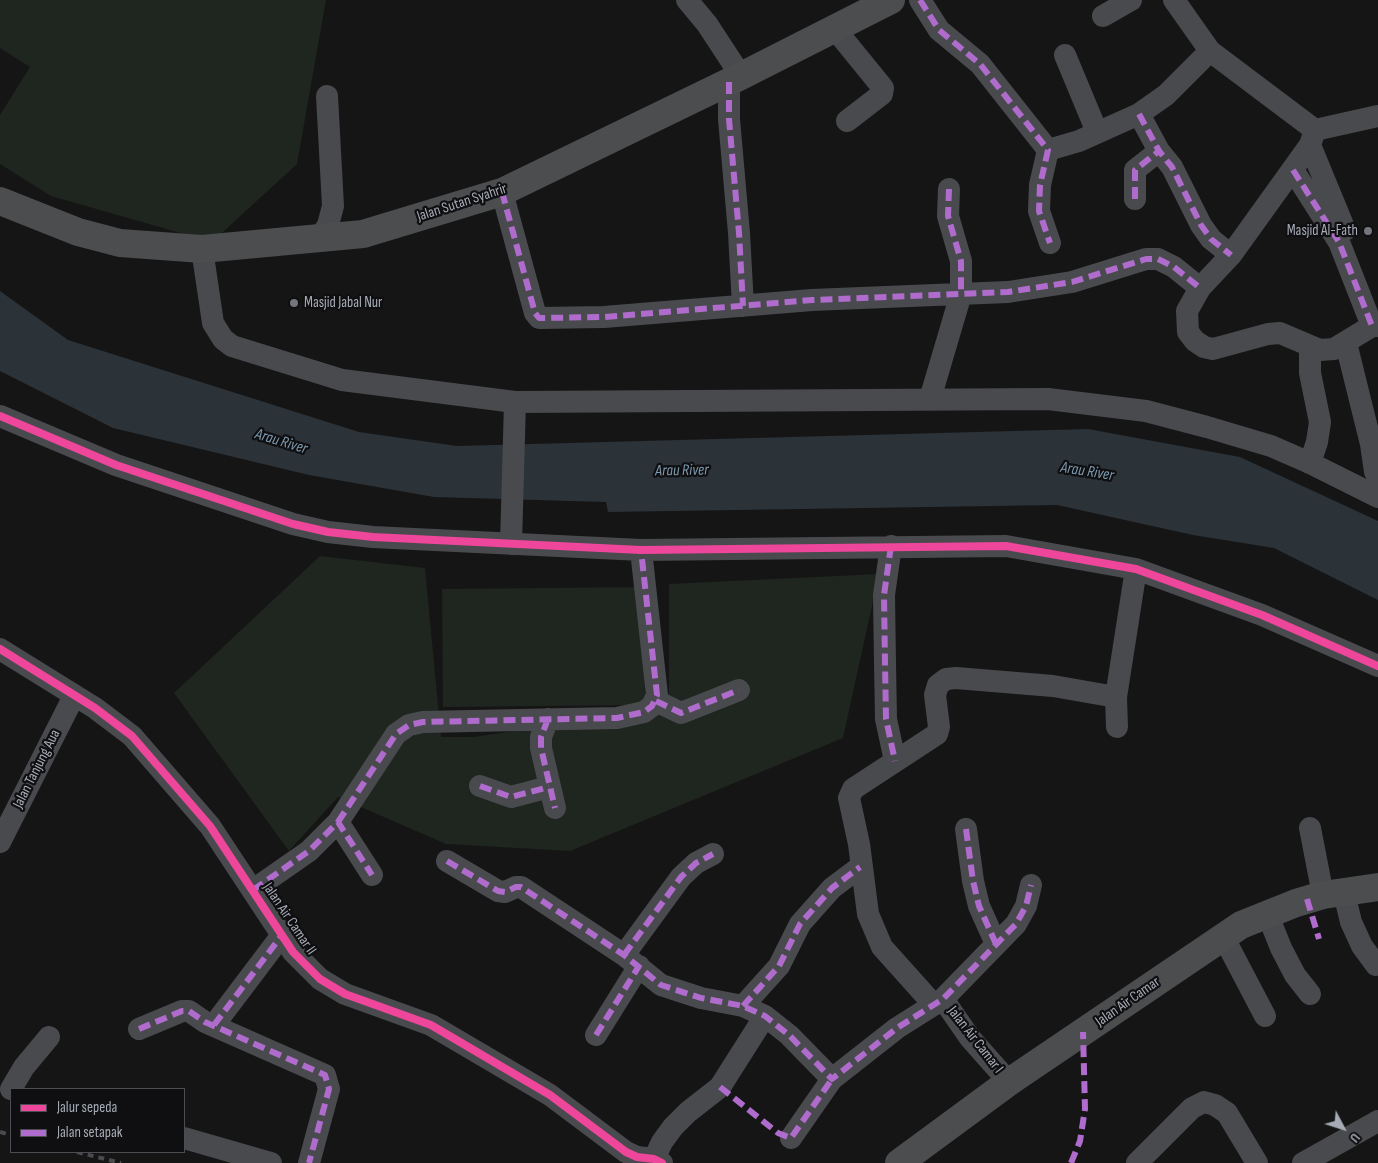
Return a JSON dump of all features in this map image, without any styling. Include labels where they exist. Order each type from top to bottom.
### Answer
[{"type":"main road","name":"Jalan Sutan Syahrir","points":[[0,201],[78,232],[120,242],[202,249],[320,238],[376,230],[502,192],[835,29],[862,7],[891,0]]},
{"type":"main road","name":"Jalan Air Camar","points":[[899,1163],[1009,1082],[1223,936],[1267,913],[1333,894],[1378,887]]},
{"type":"street","points":[[687,0],[707,24],[735,79],[729,119],[743,306]]},
{"type":"street","points":[[920,0],[939,30],[980,64],[1048,150]]},
{"type":"street","points":[[1103,16],[1131,0]]},
{"type":"street","points":[[1174,0],[1210,51],[1312,138],[1352,247]]},
{"type":"street","points":[[835,29],[883,88],[882,94],[847,121]]},
{"type":"street","points":[[1048,150],[1079,141],[1139,114],[1166,95],[1210,51]]},
{"type":"street","points":[[1065,55],[1097,132]]},
{"type":"street","points":[[320,238],[328,225],[333,206],[327,96]]},
{"type":"street","points":[[1139,114],[1159,151],[1172,167],[1201,224],[1211,239],[1232,255]]},
{"type":"street","points":[[1293,170],[1339,242],[1375,326],[1334,349],[1320,350],[1280,333],[1268,334],[1222,348],[1204,347],[1188,332],[1186,322],[1188,311],[1200,288],[1232,255],[1293,170],[1312,138],[1378,116]]},
{"type":"street","points":[[1048,150],[1040,185],[1039,205],[1050,243]]},
{"type":"street","points":[[1135,199],[1135,170],[1159,151]]},
{"type":"street","points":[[930,399],[961,294],[961,261],[948,216],[949,189]]},
{"type":"street","points":[[502,192],[535,313],[539,318],[604,317],[812,300],[1008,292],[1072,282],[1146,260],[1158,259],[1174,267],[1200,288]]},
{"type":"street","points":[[202,249],[212,323],[223,340],[232,346],[342,380],[515,402],[1048,400],[1146,411],[1271,446],[1378,496]]},
{"type":"street","points":[[1346,343],[1369,435],[1375,472],[1378,476]]},
{"type":"street","points":[[1310,347],[1310,373],[1320,422],[1317,442],[1310,463]]},
{"type":"street","points":[[511,544],[515,402]]},
{"type":"street","points":[[0,416],[116,465],[312,528],[373,537],[642,550],[1006,546],[1136,569],[1262,615],[1378,666]]},
{"type":"street","points":[[891,546],[884,594],[885,672],[886,719],[895,761]]},
{"type":"street","points":[[253,890],[309,851],[338,822],[396,734],[409,725],[424,722],[623,718],[644,712],[656,701],[657,695],[642,550]]},
{"type":"street","points":[[1117,727],[1116,697],[1136,569]]},
{"type":"street","name":"Jalan Air Camar II","points":[[0,649],[106,715],[142,747],[210,826],[298,959],[327,984],[345,994],[431,1025],[550,1095],[626,1152],[637,1157],[658,1161]]},
{"type":"street","name":"Jalan Air Camar I","points":[[1009,1082],[939,1002],[882,947],[868,914],[860,867],[859,844],[849,798],[853,789],[937,734],[939,727],[935,695],[938,685],[946,679],[956,678],[1053,686],[1116,697]]},
{"type":"street","points":[[656,701],[681,713],[739,690]]},
{"type":"street","name":"Jalan Tanjung Aua","points":[[0,842],[74,696]]},
{"type":"street","points":[[480,786],[511,797],[552,798],[541,748],[541,736],[548,719]]},
{"type":"street","points":[[338,822],[372,875]]},
{"type":"street","points":[[1310,828],[1333,894],[1351,922],[1362,946],[1376,966]]},
{"type":"street","points":[[966,829],[973,880],[980,906],[996,944]]},
{"type":"street","points":[[596,1034],[631,960],[675,884],[696,863],[713,854]]},
{"type":"street","points":[[446,860],[498,891],[505,892],[516,887],[521,888],[631,960],[661,985],[701,998],[743,1006],[765,1016],[789,1035],[832,1079]]},
{"type":"street","points":[[743,1006],[779,966],[800,924],[832,888],[860,867]]},
{"type":"street","points":[[790,1138],[832,1079],[897,1028],[939,1002],[1016,924],[1026,906],[1031,885]]},
{"type":"street","points":[[1267,913],[1281,948],[1295,975],[1310,994]]},
{"type":"street","points":[[214,1025],[282,935]]},
{"type":"street","points":[[1223,936],[1265,1016]]},
{"type":"street","points":[[139,1029],[186,1010],[214,1025],[325,1074],[329,1089],[309,1163]]},
{"type":"street","points":[[658,1161],[662,1142],[673,1127],[688,1112],[720,1087],[765,1016]]},
{"type":"street","points":[[12,1088],[24,1067],[48,1037]]},
{"type":"street","points":[[1137,1163],[1192,1108],[1204,1102],[1215,1104],[1227,1113],[1257,1163]]},
{"type":"street","points":[[1303,1163],[1327,1157],[1378,1121]]},
{"type":"street","points":[[185,1138],[271,1163]]},
{"type":"shaded area","points":[[0,0],[326,0],[297,164],[212,242],[51,196],[0,164],[0,115],[30,67],[0,48]]},
{"type":"shaded area","points":[[320,556],[425,568],[441,737],[474,737],[669,708],[669,584],[879,574],[843,738],[570,851],[446,844],[338,797],[289,851],[174,693]]},
{"type":"shaded area","points":[[644,587],[645,705],[443,707],[442,589]]},
{"type":"water","name":"Arau River","points":[[0,291],[68,340],[359,432],[457,446],[1088,429],[1240,457],[1378,521],[1378,600],[1274,548],[1193,535],[1057,505],[608,512],[606,502],[434,497],[309,475],[113,428],[0,371]]},
{"type":"railway","points":[[0,1132],[10,1135]]},
{"type":"railway","points":[[81,1153],[121,1163]]},
{"type":"marked path","points":[[920,0],[939,30],[980,64],[1048,150],[1040,185],[1039,211],[1050,243]]},
{"type":"marked path","points":[[729,82],[729,119],[743,306]]},
{"type":"marked path","points":[[1139,114],[1159,151],[1172,167],[1201,225],[1211,239],[1231,255]]},
{"type":"marked path","points":[[1135,199],[1135,170],[1159,151]]},
{"type":"marked path","points":[[1293,170],[1339,242],[1372,326]]},
{"type":"marked path","points":[[949,189],[948,216],[961,261],[961,294]]},
{"type":"marked path","points":[[502,192],[535,313],[539,318],[604,317],[812,300],[1008,292],[1072,282],[1146,259],[1158,259],[1174,267],[1200,288]]},
{"type":"marked path","points":[[891,546],[884,595],[886,719],[895,761]]},
{"type":"marked path","points":[[338,822],[396,734],[409,725],[423,722],[617,718],[644,712],[652,706],[657,695],[641,550]]},
{"type":"marked path","points":[[656,701],[681,713],[739,690]]},
{"type":"marked path","points":[[548,719],[541,737],[541,748],[555,808]]},
{"type":"marked path","points":[[480,786],[511,797],[549,787]]},
{"type":"marked path","points":[[253,890],[309,851],[338,822],[372,875]]},
{"type":"marked path","points":[[966,829],[973,881],[979,906],[996,944]]},
{"type":"marked path","points":[[624,955],[681,877],[696,863],[713,854]]},
{"type":"marked path","points":[[447,861],[498,891],[505,892],[521,887],[624,955],[661,985],[701,998],[743,1006],[765,1016],[789,1035],[832,1079],[897,1028],[943,999],[1016,924],[1026,906],[1031,885]]},
{"type":"marked path","points":[[743,1006],[779,966],[800,924],[832,888],[860,867]]},
{"type":"marked path","points":[[1307,899],[1319,939]]},
{"type":"marked path","points":[[214,1025],[282,935]]},
{"type":"marked path","points":[[596,1035],[639,966]]},
{"type":"marked path","points":[[139,1029],[182,1011],[189,1011],[205,1022],[325,1075],[329,1089],[309,1163]]},
{"type":"marked path","points":[[1071,1163],[1080,1141],[1085,1109],[1083,1032]]},
{"type":"marked path","points":[[720,1087],[778,1133],[791,1138],[832,1079]]},
{"type":"cycle path","points":[[0,416],[116,465],[293,524],[328,532],[373,537],[641,550],[1006,546],[1136,569],[1262,615],[1378,666]]},
{"type":"cycle path","points":[[0,649],[95,708],[132,736],[210,826],[293,952],[320,979],[345,994],[431,1025],[550,1095],[626,1152],[637,1157],[654,1159],[662,1163]]},
{"type":"place","name":"Masjid Al-Fath","points":[[1368,231]]},
{"type":"place","name":"Masjid Jabal Nur","points":[[294,303]]}]
